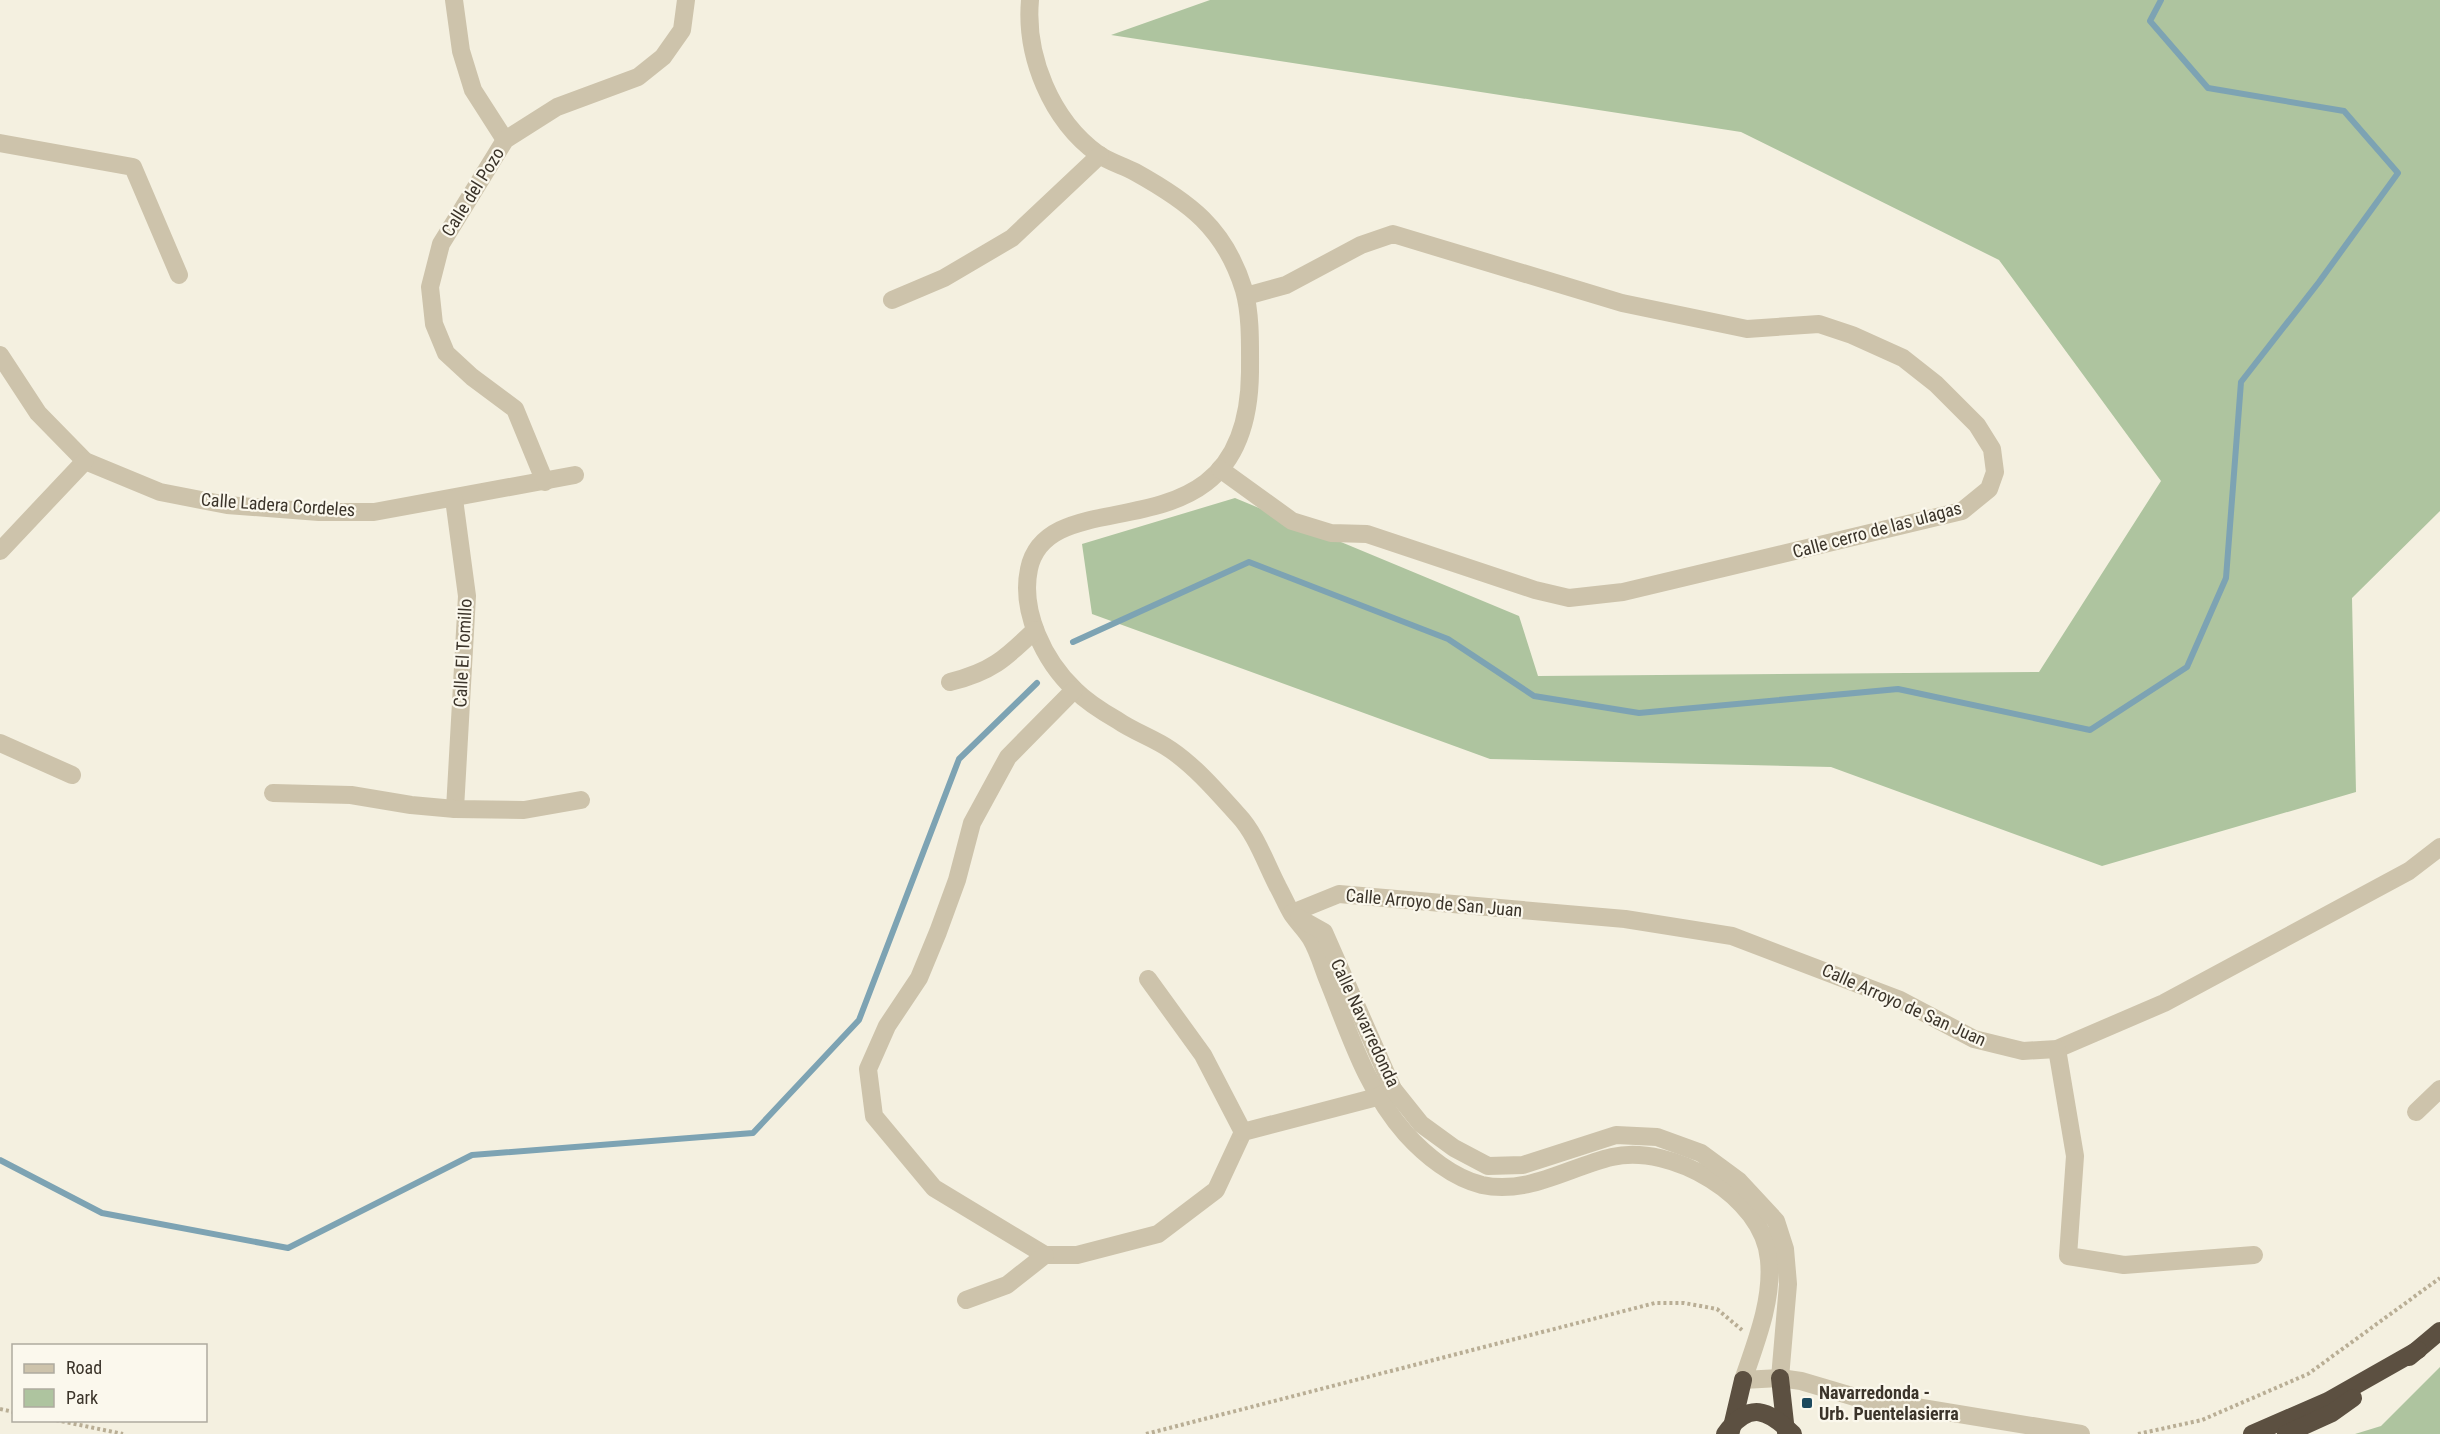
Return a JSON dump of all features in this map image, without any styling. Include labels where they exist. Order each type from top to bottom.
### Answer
[{"type":"highway","points":[[2286,1434],[2331,1413],[2418,1350],[2440,1331]]},
{"type":"highway","points":[[2252,1434],[2328,1401],[2418,1350]]},
{"type":"highway","points":[[1780,1378],[1789,1432]]},
{"type":"highway","points":[[1729,1431],[1743,1380]]},
{"type":"highway","points":[[1729,1431],[1751,1412],[1770,1413],[1789,1432]]},
{"type":"street","points":[[454,0],[460,51],[473,90],[505,140]]},
{"type":"street","name":"Calle del Pozo","points":[[545,482],[514,409],[472,377],[446,353],[434,324],[430,287],[441,244],[505,140],[557,107],[638,77],[663,57],[682,30],[686,0]]},
{"type":"street","name":"Calle Navarredonda","points":[[1030,0],[1028,19],[1032,56],[1050,97],[1074,132],[1100,156],[1172,192],[1210,224],[1233,257],[1246,297],[1250,348],[1250,394],[1245,422],[1236,447],[1220,470],[1185,496],[1159,507],[1060,528],[1044,538],[1034,555],[1029,571],[1027,592],[1035,630],[1050,660],[1074,690],[1119,722],[1172,750],[1244,820],[1292,914],[1311,939],[1377,1097],[1408,1136],[1440,1166],[1482,1185],[1523,1186],[1615,1156],[1655,1155],[1692,1168],[1731,1192],[1761,1231],[1769,1254],[1770,1285],[1756,1341],[1743,1380]]},
{"type":"street","points":[[0,143],[133,167],[179,275]]},
{"type":"street","points":[[892,300],[944,278],[1012,238],[1100,156]]},
{"type":"street","name":"Calle cerro de las ulagas","points":[[1220,470],[1292,521],[1331,532],[1367,534],[1535,590],[1569,598],[1623,591],[1962,511],[1989,489],[1995,472],[1992,449],[1977,425],[1936,384],[1903,357],[1852,335],[1819,324],[1747,329],[1622,303],[1392,234],[1361,245],[1286,285],[1246,297]]},
{"type":"street","name":"Calle Ladera Cordeles","points":[[0,355],[38,413],[85,461],[160,492],[227,505],[319,512],[374,512],[575,475]]},
{"type":"street","points":[[0,551],[85,461]]},
{"type":"street","name":"Calle El Tomillo","points":[[454,499],[467,597],[456,809]]},
{"type":"street","points":[[950,682],[979,675],[1006,658],[1035,630]]},
{"type":"street","points":[[1074,690],[1008,757],[972,823],[957,880],[919,978],[887,1026],[868,1069],[874,1116],[934,1188],[1045,1255],[1077,1255],[1158,1234],[1216,1190],[1243,1132]]},
{"type":"street","points":[[0,743],[72,775]]},
{"type":"street","points":[[273,793],[351,795],[411,805],[456,809],[525,810],[581,800]]},
{"type":"street","name":"Calle Arroyo de San Juan","points":[[1292,914],[1339,894],[1625,919],[1732,936],[1900,1000],[1974,1039],[2023,1051],[2056,1049],[2164,1003],[2409,870],[2440,848]]},
{"type":"street","name":"Calle Navarredonda","points":[[1292,914],[1324,932],[1393,1089],[1421,1124],[1454,1148],[1488,1166],[1523,1165],[1616,1135],[1657,1137],[1701,1153],[1739,1181],[1776,1221],[1785,1249],[1788,1284],[1780,1378]]},
{"type":"street","points":[[1148,979],[1203,1055],[1243,1132]]},
{"type":"street","points":[[2056,1049],[2075,1156],[2068,1256],[2124,1265],[2254,1255]]},
{"type":"street","points":[[1243,1132],[1377,1097],[1393,1089]]},
{"type":"street","points":[[2416,1112],[2440,1089]]},
{"type":"street","points":[[966,1300],[1007,1285],[1045,1255]]},
{"type":"street","points":[[1743,1380],[1780,1378],[1801,1381],[1855,1397],[2080,1434]]},
{"type":"path","points":[[2138,1434],[2202,1420],[2308,1374],[2440,1278]]},
{"type":"path","points":[[1146,1434],[1655,1303],[1684,1303],[1717,1309],[1756,1341]]},
{"type":"path","points":[[66,1422],[123,1434]]},
{"type":"green space","points":[[1210,0],[2440,0],[2440,511],[2352,598],[2356,792],[2102,866],[1831,767],[1490,759],[1092,614],[1082,544],[1235,498],[1519,616],[1538,676],[2039,672],[2161,481],[1999,260],[1741,132],[1111,35]]},
{"type":"green space","points":[[2440,1367],[2440,1434],[2355,1434],[2381,1426]]},
{"type":"waterway","points":[[1073,642],[1249,562],[1448,639],[1534,696],[1639,713],[1898,689],[2090,730],[2187,667],[2226,578],[2241,382],[2319,282],[2398,173],[2344,111],[2208,88],[2150,21],[2161,0]]},
{"type":"waterway","points":[[0,1160],[102,1213],[288,1248],[472,1155],[753,1133],[859,1020],[959,759],[1037,683]]},
{"type":"place","name":"Navarredonda - Urb. Puentelasierra","points":[[1807,1403]]}]
